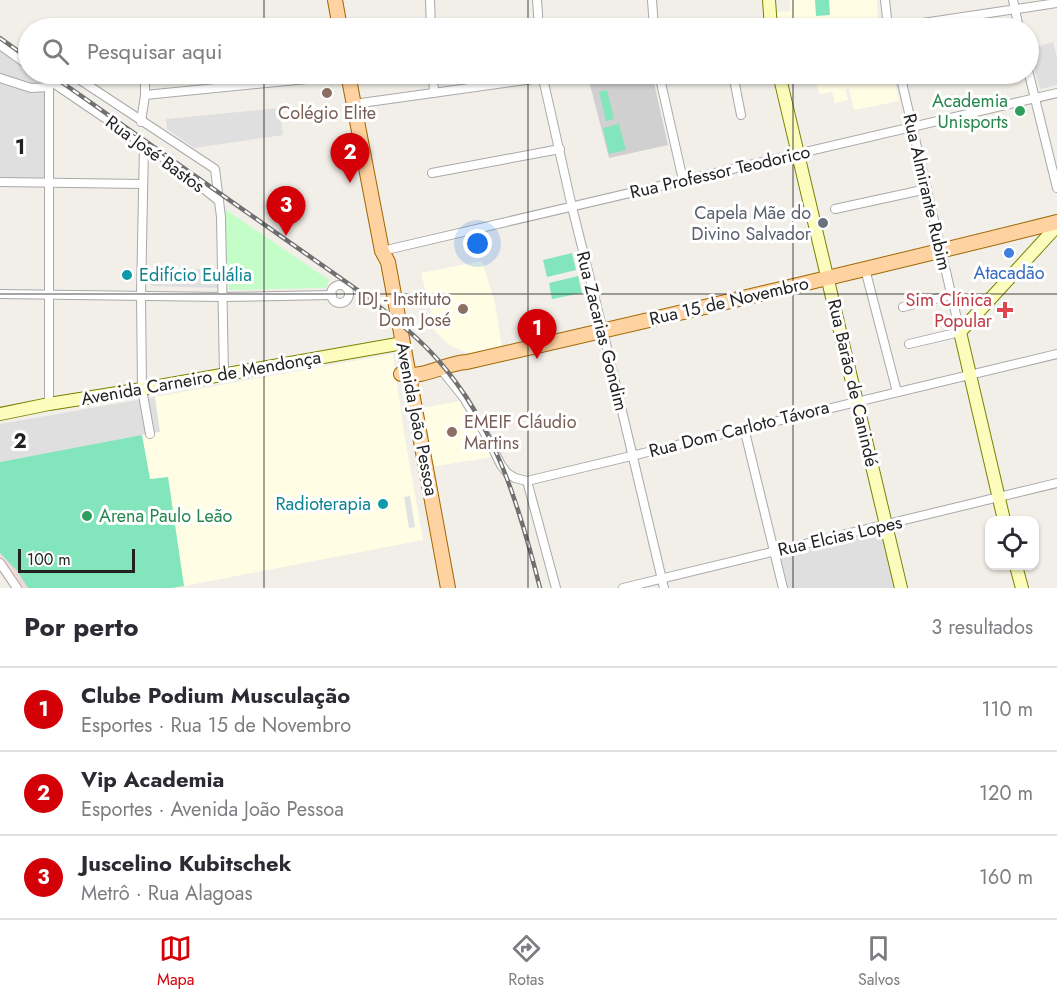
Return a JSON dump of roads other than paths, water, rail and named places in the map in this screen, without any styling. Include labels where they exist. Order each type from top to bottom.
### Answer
[{"type":"main road","points":[[334,0],[338,18]]},
{"type":"main road","points":[[768,0],[770,18]]},
{"type":"main road","name":"Avenida João Pessoa","points":[[350,84],[382,251],[388,262],[399,344],[448,588]]},
{"type":"main road","name":"Rua Barão de Canindé","points":[[781,84],[902,588]]},
{"type":"main road","name":"Rua 15 de Novembro","points":[[405,375],[427,373],[454,363],[603,331],[1057,222]]},
{"type":"main road","points":[[960,332],[1057,226]]},
{"type":"main road","name":"Rua Almirante Rubim","points":[[960,332],[1003,516]]},
{"type":"main road","name":"Avenida Carneiro de Mendonça","points":[[0,414],[399,344]]},
{"type":"main road","name":"Avenida João Pessoa","points":[[405,375],[441,588]]},
{"type":"main road","points":[[1017,570],[1022,588]]},
{"type":"street","points":[[430,0],[431,18]]},
{"type":"street","points":[[537,0],[538,18]]},
{"type":"street","points":[[652,0],[653,18]]},
{"type":"street","points":[[885,0],[887,18]]},
{"type":"street","points":[[940,18],[1014,4],[1057,3]]},
{"type":"street","points":[[0,45],[18,58]]},
{"type":"street","points":[[0,78],[18,84]]},
{"type":"street","points":[[19,84],[31,88],[49,84],[49,404]]},
{"type":"street","name":"Rua José Bastos","points":[[49,84],[174,165],[219,201]]},
{"type":"street","name":"Rua José Bastos","points":[[86,84],[214,170],[219,201]]},
{"type":"street","points":[[141,122],[145,84]]},
{"type":"street","points":[[145,95],[251,84]]},
{"type":"street","points":[[434,84],[434,93]]},
{"type":"street","points":[[354,104],[488,84]]},
{"type":"street","name":"Rua Zacarias Gondim","points":[[544,84],[664,588]]},
{"type":"street","points":[[661,84],[683,180]]},
{"type":"street","points":[[735,84],[741,115]]},
{"type":"street","name":"Rua Almirante Rubim","points":[[902,84],[960,332]]},
{"type":"street","points":[[1032,84],[1057,188]]},
{"type":"street","name":"Rua Professor Teodorico","points":[[382,251],[1057,93]]},
{"type":"street","points":[[144,145],[142,390],[150,434]]},
{"type":"street","points":[[432,173],[560,149]]},
{"type":"street","points":[[0,182],[143,184]]},
{"type":"street","points":[[835,209],[927,189]]},
{"type":"street","points":[[219,201],[224,375]]},
{"type":"street","points":[[865,268],[897,392]]},
{"type":"street","points":[[0,294],[223,297],[332,295]]},
{"type":"street","points":[[903,307],[951,295]]},
{"type":"street","points":[[909,344],[960,332]]},
{"type":"street","name":"Rua Dom Carloto Távora","points":[[527,481],[1057,354]]},
{"type":"street","points":[[440,368],[464,398],[501,465],[515,478],[527,481],[556,588]]},
{"type":"street","points":[[744,428],[783,588]]},
{"type":"street","name":"Rua Elcias Lopes","points":[[623,588],[1057,483]]},
{"type":"street","points":[[0,562],[17,588]]},
{"type":"railway","points":[[0,38],[18,51]]},
{"type":"railway","points":[[64,84],[366,296],[404,326],[430,351],[458,385],[490,439],[514,497],[540,588]]},
{"type":"place","name":"Colégio Elite","points":[[327,93]]},
{"type":"place","name":"Academia Unisports","points":[[1020,111]]},
{"type":"place","name":"Vip Academia","points":[[350,183]]},
{"type":"place","name":"Capela Mãe do Divino Salvador","points":[[823,223]]},
{"type":"place","name":"Juscelino Kubitschek","points":[[286,236]]},
{"type":"place","name":"Atacadão","points":[[1009,253]]},
{"type":"place","name":"Edifício Eulália","points":[[127,275]]},
{"type":"place","name":"IDJ - Instituto Dom José","points":[[463,309]]},
{"type":"place","name":"Sim Clínica Popular","points":[[1005,310]]},
{"type":"place","name":"Clube Podium Musculação","points":[[537,359]]},
{"type":"place","name":"EMEIF Cláudio Martins","points":[[452,432]]},
{"type":"place","name":"Radioterapia","points":[[383,504]]},
{"type":"place","name":"Arena Paulo Leão","points":[[87,516]]}]
